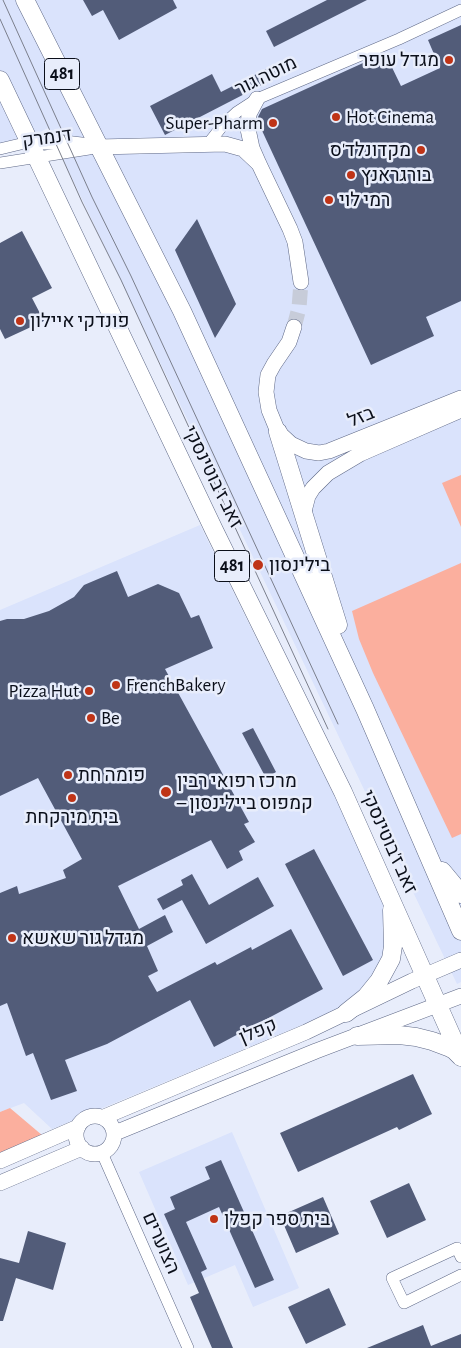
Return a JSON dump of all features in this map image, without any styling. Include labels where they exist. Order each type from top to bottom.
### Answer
[{"type":"main road","name":"זאב ז'בוטינסקי","points":[[25,0],[98,148],[182,311],[365,709],[461,931]]},
{"type":"main road","name":"זאב ז'בוטינסקי","points":[[0,80],[214,530],[343,792],[461,1057]]},
{"type":"main road","points":[[278,432],[365,709]]},
{"type":"main road","points":[[428,853],[461,894]]},
{"type":"main road","points":[[346,1013],[366,997],[379,981],[391,959],[393,931],[391,898]]},
{"type":"main road","points":[[357,1036],[399,1034],[416,1037],[448,1047],[461,1057]]},
{"type":"street","name":"מוטה גור","points":[[208,144],[223,125],[237,112],[257,99],[399,39],[461,10]]},
{"type":"street","points":[[257,99],[249,114],[248,129],[252,148],[295,242],[301,282]]},
{"type":"street","points":[[33,150],[56,142],[98,148],[225,144],[243,149],[259,164]]},
{"type":"street","name":"דנמרק","points":[[0,149],[33,150]]},
{"type":"street","name":"דנמרק","points":[[0,163],[33,150]]},
{"type":"street","points":[[278,432],[268,405],[266,392],[268,376],[289,342],[294,327]]},
{"type":"street","name":"בזל","points":[[278,432],[291,444],[306,451],[319,453],[329,451],[461,398]]},
{"type":"street","name":"בזל","points":[[303,516],[304,506],[313,488],[328,473],[341,464],[461,410]]},
{"type":"street","name":"קפלן","points":[[104,1118],[306,1032],[461,960]]},
{"type":"street","points":[[115,1133],[461,996]]},
{"type":"street","points":[[0,1161],[78,1128],[86,1118],[92,1116],[109,1121],[115,1133],[112,1145],[102,1153],[90,1153],[82,1148],[77,1140],[78,1128]]},
{"type":"street","points":[[0,1183],[82,1148]]},
{"type":"street","name":"הצוערים","points":[[102,1153],[188,1348]]},
{"type":"street","points":[[461,1257],[457,1248],[392,1278],[404,1303],[461,1276]]},
{"type":"shaded area","points":[[0,0],[461,0],[461,982],[457,984],[48,128],[0,152]]},
{"type":"shaded area","points":[[461,475],[461,527],[442,483]]},
{"type":"shaded area","name":"מרכז רפואי רבין – קמפוס ביילינסון","points":[[200,525],[379,886],[387,924],[381,968],[345,1007],[52,1129],[24,1103],[0,1112],[0,610]]},
{"type":"shaded area","points":[[461,563],[461,834],[452,838],[373,673],[359,639],[352,611]]},
{"type":"shaded area","points":[[10,1108],[49,1141],[0,1161],[0,1112]]},
{"type":"shaded area","name":"בית ספר קפלן","points":[[232,1132],[299,1288],[253,1307],[235,1265],[188,1285],[139,1172]]},
{"type":"building","points":[[83,0],[173,0],[177,8],[119,40],[103,10],[92,16]]},
{"type":"building","points":[[327,0],[367,0],[274,47],[266,31]]},
{"type":"building","points":[[461,25],[461,301],[426,317],[434,336],[371,365],[258,122],[258,117],[262,109],[385,53],[401,86],[440,68],[428,40]]},
{"type":"building","points":[[288,58],[293,69],[165,135],[150,106],[212,74],[221,92]]},
{"type":"building","points":[[197,219],[236,304],[215,338],[175,250]]},
{"type":"building","points":[[22,231],[52,288],[32,298],[44,321],[5,339],[0,329],[0,243]]},
{"type":"building","points":[[117,571],[128,597],[158,584],[179,593],[191,618],[199,615],[213,648],[165,669],[249,822],[244,824],[255,842],[239,851],[243,860],[227,869],[211,840],[118,886],[139,929],[165,915],[173,932],[147,946],[158,971],[148,976],[157,992],[215,962],[217,965],[251,947],[252,950],[291,929],[323,989],[214,1047],[190,1000],[107,1044],[65,1060],[77,1091],[51,1100],[33,1053],[26,1056],[7,1003],[0,1006],[0,893],[17,886],[19,894],[66,878],[63,870],[82,859],[38,778],[0,796],[0,621],[24,619],[49,611],[74,597],[84,585]]},
{"type":"building","points":[[253,728],[276,772],[266,778],[242,733]]},
{"type":"building","points":[[314,849],[373,960],[343,976],[285,864]]},
{"type":"building","points":[[192,874],[209,905],[258,877],[274,906],[206,944],[182,900],[163,910],[157,899],[183,885],[181,880]]},
{"type":"building","points":[[413,1074],[432,1114],[399,1130],[397,1127],[298,1172],[280,1133]]},
{"type":"building","points":[[221,1160],[274,1280],[255,1288],[219,1207],[186,1222],[207,1269],[201,1272],[233,1348],[212,1348],[190,1297],[199,1293],[164,1214],[175,1209],[170,1197],[210,1179],[205,1167]]},
{"type":"building","points":[[409,1183],[426,1220],[387,1238],[370,1201]]},
{"type":"building","points":[[323,1197],[339,1234],[296,1253],[280,1216]]},
{"type":"building","points":[[28,1231],[66,1243],[53,1290],[16,1278],[3,1321],[0,1321],[0,1258],[19,1263]]},
{"type":"building","points":[[329,1288],[346,1325],[306,1344],[288,1307]]},
{"type":"building","points":[[423,1325],[431,1346],[461,1334],[461,1348],[367,1348]]},
{"type":"tunnel","points":[[294,327],[299,308],[301,282]]},
{"type":"tram line","points":[[3,0],[92,197],[131,276],[338,724]]},
{"type":"tram line","points":[[0,19],[82,202],[121,280],[328,729]]},
{"type":"place","name":"מגדל עופר","points":[[449,60]]},
{"type":"place","name":"Hot Cinema","points":[[336,117]]},
{"type":"place","name":"Super-Pharm","points":[[273,123]]},
{"type":"place","name":"מקדונלד'ס","points":[[421,150]]},
{"type":"place","name":"בורגראנץ","points":[[351,175]]},
{"type":"place","name":"רמי לוי","points":[[329,200]]},
{"type":"place","name":"פונדקי איילון","points":[[20,321]]},
{"type":"place","name":"בילינסון","points":[[258,565]]},
{"type":"place","name":"FrenchBakery","points":[[116,685]]},
{"type":"place","name":"Pizza Hut","points":[[89,691]]},
{"type":"place","name":"Be","points":[[91,718]]},
{"type":"place","name":"פומה חת","points":[[68,775]]},
{"type":"place","name":"מרכז רפואי רבין – קמפוס ביילינסון","points":[[166,792]]},
{"type":"place","name":"בית מירקחת","points":[[72,798]]},
{"type":"place","name":"מגדל גור שאשא","points":[[12,938]]},
{"type":"place","name":"בית ספר קפלן","points":[[214,1219]]}]
